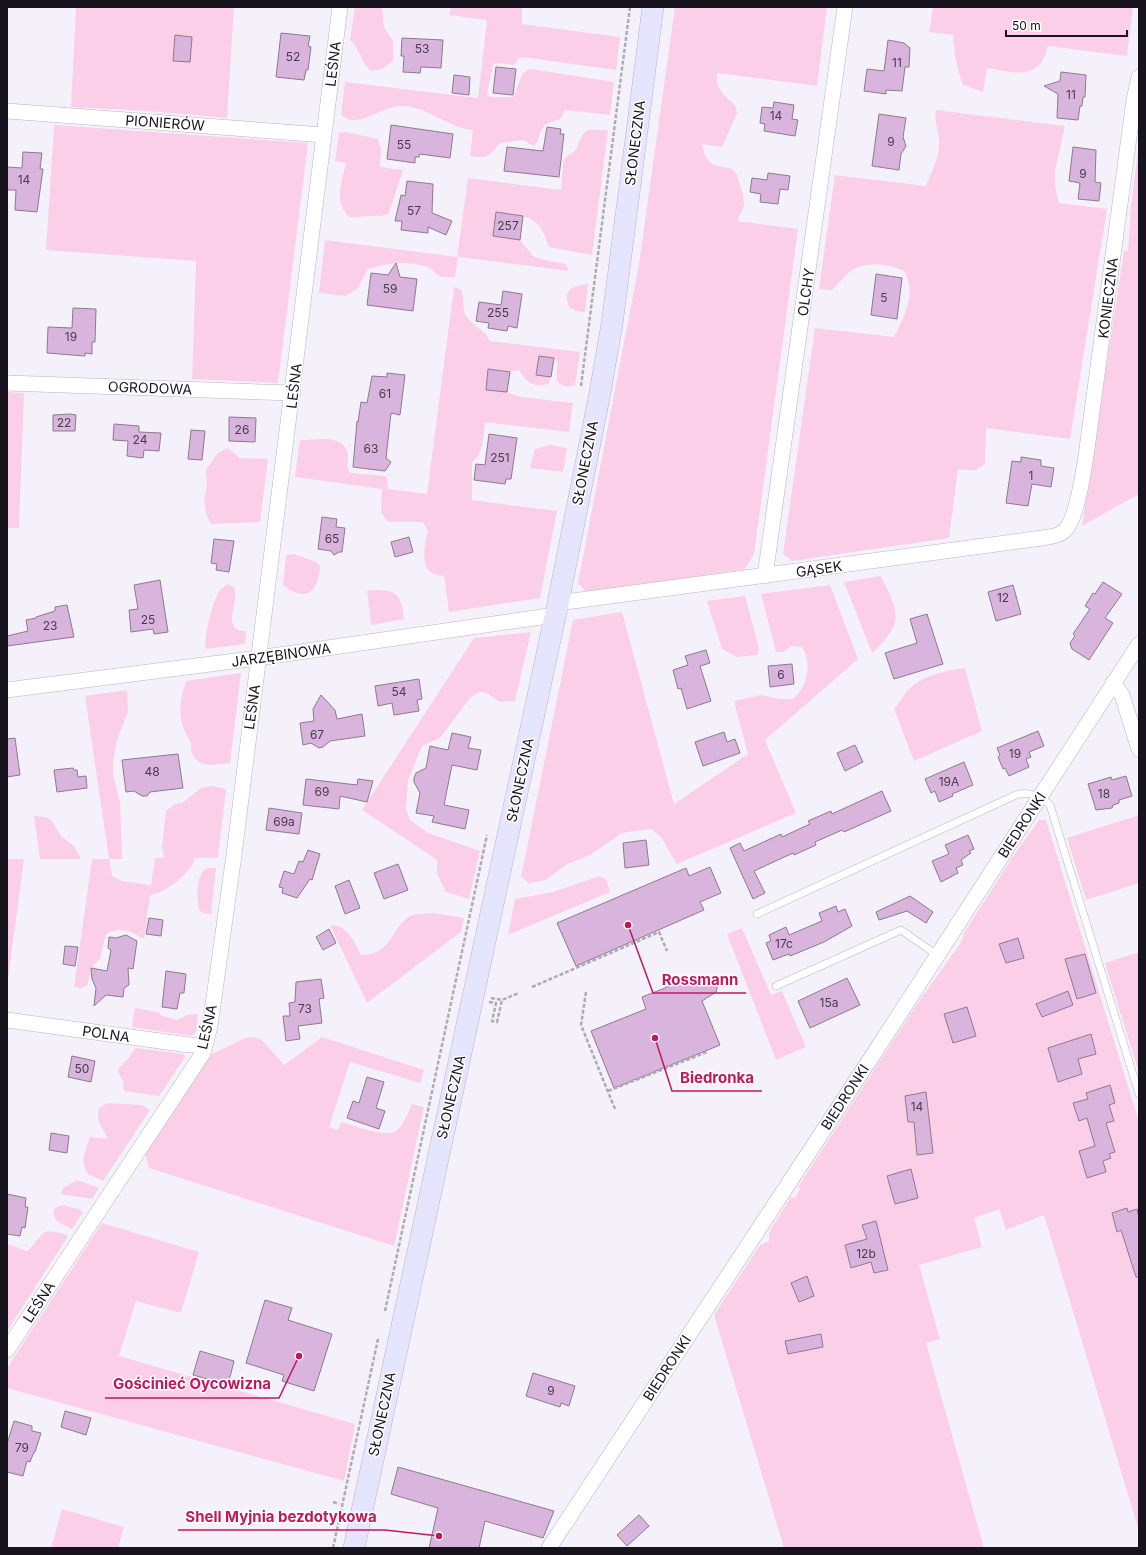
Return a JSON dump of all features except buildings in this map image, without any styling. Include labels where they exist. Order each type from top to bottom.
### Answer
[{"type":"main road","name":"SŁONECZNA","points":[[354,1548],[556,609],[611,333],[653,7]]},
{"type":"street","name":"LEŚNA","points":[[7,1350],[203,1053],[205,1045],[222,947],[293,393],[340,7]]},
{"type":"street","name":"OLCHY","points":[[764,576],[846,7]]},
{"type":"street","name":"KONIECZNA","points":[[1072,518],[1077,502],[1086,456],[1134,100],[1139,77]]},
{"type":"street","name":"PIONIERÓW","points":[[7,111],[324,135]]},
{"type":"street","name":"OGRODOWA","points":[[7,383],[293,393]]},
{"type":"street","name":"GĄSEK","points":[[556,609],[764,576],[1042,538],[1062,533],[1067,528],[1072,518]]},
{"type":"street","name":"JARZĘBINOWA","points":[[7,690],[258,658],[556,609]]},
{"type":"street","name":"BIEDRONKI","points":[[549,1548],[1040,798],[1139,644]]},
{"type":"street","points":[[1113,683],[1122,695],[1139,748]]},
{"type":"street","name":"POLNA","points":[[7,1020],[189,1045],[205,1045]]},
{"type":"lane","points":[[757,914],[1016,795],[1027,793],[1040,798],[1050,806],[1139,1094]]},
{"type":"lane","points":[[776,986],[901,930],[937,955]]},
{"type":"path","points":[[580,387],[630,7]]},
{"type":"path","points":[[532,987],[659,932],[667,951]]},
{"type":"path","points":[[586,992],[581,1025],[615,1109]]},
{"type":"path","points":[[490,997],[502,1000],[519,993]]},
{"type":"path","points":[[489,1002],[496,1003],[492,1021],[497,1022],[502,1000]]},
{"type":"path","points":[[384,1312],[449,1010]]},
{"type":"path","points":[[608,1091],[706,1052]]},
{"type":"path","points":[[333,1548],[380,1334]]},
{"type":"path","points":[[333,1502],[339,1504]]},
{"type":"shaded area","points":[[76,7],[234,7],[227,118],[148,111],[71,107]]},
{"type":"shaded area","points":[[355,7],[382,7],[384,27],[393,41],[393,61],[382,69],[371,71],[350,40]]},
{"type":"shaded area","points":[[451,7],[522,7],[522,24],[620,37],[616,70],[522,57],[518,59],[515,65],[496,63],[493,65],[487,94],[491,97],[513,97],[521,76],[527,70],[531,69],[614,82],[610,115],[565,110],[561,118],[544,126],[534,146],[523,140],[500,143],[491,154],[481,157],[470,156],[473,130],[455,126],[422,110],[404,106],[395,106],[363,119],[356,120],[348,119],[341,115],[345,82],[478,98],[487,20],[449,15]]},
{"type":"shaded area","points":[[675,7],[827,7],[817,86],[717,73],[717,84],[723,94],[735,105],[737,113],[722,147],[702,144],[705,156],[713,165],[732,169],[737,175],[743,195],[744,206],[737,221],[798,229],[754,554],[745,569],[587,593],[578,583],[639,264]]},
{"type":"shaded area","points":[[933,7],[1133,7],[1127,56],[1048,46],[1039,65],[1033,70],[1025,72],[1007,72],[987,68],[983,92],[963,85],[956,60],[953,35],[929,32]]},
{"type":"shaded area","points":[[936,110],[1065,126],[1055,171],[1055,187],[1059,203],[1107,209],[1070,439],[986,428],[985,463],[976,470],[958,469],[949,538],[792,561],[783,554],[815,328],[894,337],[908,305],[909,297],[908,280],[904,271],[878,264],[864,265],[852,270],[832,290],[819,289],[835,175],[926,186],[939,149],[935,119]]},
{"type":"shaded area","points":[[54,125],[308,143],[278,383],[192,379],[196,261],[46,250]]},
{"type":"shaded area","points":[[588,130],[608,130],[592,255],[549,247],[541,229],[532,219],[520,215],[496,213],[493,236],[520,240],[533,256],[540,259],[566,264],[569,271],[458,257],[455,277],[439,276],[429,268],[417,264],[396,263],[368,269],[358,288],[346,296],[319,293],[325,240],[457,257],[468,178],[561,190],[563,163],[565,158],[575,151],[583,134]]},
{"type":"shaded area","points":[[346,132],[378,139],[381,149],[380,167],[403,170],[389,213],[386,215],[349,217],[344,211],[341,204],[340,191],[346,163],[335,161],[339,133]]},
{"type":"shaded area","points":[[1139,143],[1139,494],[1082,526],[1124,251],[1128,251],[1131,205]]},
{"type":"shaded area","points":[[588,284],[585,312],[577,311],[569,307],[567,301],[568,292],[574,287]]},
{"type":"shaded area","points":[[454,287],[461,290],[465,314],[490,341],[580,352],[575,386],[565,386],[557,381],[557,362],[552,358],[547,357],[539,356],[536,375],[551,377],[548,384],[538,385],[530,383],[519,370],[510,372],[488,369],[486,390],[507,392],[520,397],[573,403],[569,432],[485,422],[481,450],[476,459],[472,462],[472,500],[557,511],[540,598],[449,612],[444,576],[430,571],[424,560],[428,531],[423,522],[388,522],[381,512],[382,489],[295,477],[300,440],[326,439],[339,442],[344,445],[348,455],[348,470],[351,473],[385,476],[387,478],[388,489],[427,494]]},
{"type":"shaded area","points":[[7,392],[24,393],[19,528],[7,528]]},
{"type":"shaded area","points":[[549,445],[567,448],[563,472],[530,468],[535,449]]},
{"type":"shaded area","points":[[227,448],[240,458],[268,459],[260,522],[211,524],[206,513],[204,500],[207,484],[206,470],[217,454]]},
{"type":"shaded area","points":[[294,554],[316,562],[320,566],[317,583],[313,589],[304,594],[291,590],[283,585],[286,555]]},
{"type":"shaded area","points":[[881,576],[892,600],[896,617],[890,633],[872,653],[844,582]]},
{"type":"shaded area","points":[[228,584],[234,587],[235,593],[232,622],[234,627],[239,631],[246,631],[245,644],[206,649],[205,644],[207,629],[216,598],[219,591]]},
{"type":"shaded area","points":[[830,585],[858,659],[765,740],[796,813],[677,864],[661,837],[651,829],[622,833],[590,855],[567,864],[546,880],[529,883],[521,877],[573,620],[622,612],[674,804],[748,754],[734,701],[762,695],[779,699],[793,699],[802,688],[805,681],[808,667],[802,647],[791,646],[784,652],[776,652],[761,594]]},
{"type":"shaded area","points":[[367,590],[384,590],[398,597],[403,609],[404,619],[371,625]]},
{"type":"shaded area","points":[[745,596],[759,648],[758,655],[737,657],[722,649],[707,601]]},
{"type":"shaded area","points":[[531,632],[515,701],[500,702],[487,693],[480,692],[470,698],[440,738],[422,746],[408,780],[406,809],[410,820],[428,833],[480,851],[469,899],[446,892],[437,874],[437,860],[362,810],[474,638]]},
{"type":"shaded area","points":[[965,668],[982,731],[914,761],[894,709],[907,691],[920,681],[942,672]]},
{"type":"shaded area","points":[[241,673],[230,763],[210,765],[203,764],[199,762],[192,754],[189,738],[182,723],[180,711],[181,699],[186,681]]},
{"type":"shaded area","points":[[127,690],[128,712],[117,740],[113,762],[113,775],[120,802],[122,859],[109,859],[85,696]]},
{"type":"shaded area","points":[[212,786],[226,789],[218,858],[195,858],[189,870],[170,887],[156,894],[150,895],[144,939],[126,930],[117,930],[106,934],[100,959],[92,967],[87,986],[81,988],[74,987],[92,859],[109,859],[112,876],[122,881],[151,885],[155,858],[164,858],[162,846],[166,811],[175,804],[182,803],[201,788]]},
{"type":"shaded area","points":[[1139,815],[1139,883],[1086,900],[1067,838]]},
{"type":"shaded area","points":[[34,816],[46,817],[51,820],[62,837],[74,846],[81,859],[40,859]]},
{"type":"shaded area","points":[[1039,820],[1046,820],[1139,1122],[1139,1531],[1044,1215],[1006,1230],[999,1209],[974,1218],[982,1247],[919,1265],[940,1339],[926,1343],[984,1548],[784,1548],[714,1315],[760,1245],[769,1241],[769,1232],[791,1197],[795,1198],[800,1189],[798,1187],[917,1004],[962,941],[964,933],[1012,858]]},
{"type":"shaded area","points":[[7,859],[24,859],[7,987]]},
{"type":"shaded area","points":[[207,868],[216,868],[211,914],[203,913],[199,910],[198,899],[200,876]]},
{"type":"shaded area","points":[[600,876],[606,879],[610,892],[508,935],[515,899],[553,892]]},
{"type":"shaded area","points":[[433,913],[464,918],[461,932],[367,1003],[330,925],[342,928],[346,931],[353,939],[361,955],[371,954],[384,947],[408,917],[417,914]]},
{"type":"shaded area","points":[[742,928],[771,995],[782,991],[806,1047],[776,1060],[727,934]]},
{"type":"shaded area","points":[[1139,952],[1139,1073],[1105,963]]},
{"type":"shaded area","points":[[135,1008],[158,1012],[162,1016],[177,1020],[187,1015],[198,1014],[196,1032],[192,1036],[132,1027]]},
{"type":"shaded area","points":[[253,1037],[262,1040],[284,1065],[322,1037],[424,1070],[420,1083],[350,1062],[329,1127],[338,1130],[341,1122],[377,1132],[391,1133],[396,1131],[401,1126],[412,1104],[424,1107],[394,1246],[149,1168],[145,1154],[208,1056],[245,1038]]},
{"type":"shaded area","points":[[135,1048],[184,1054],[185,1057],[159,1096],[124,1091],[123,1081],[118,1072],[119,1068],[129,1058]]},
{"type":"shaded area","points":[[107,1103],[142,1105],[150,1110],[103,1181],[88,1174],[85,1170],[84,1156],[90,1137],[108,1139],[98,1117],[99,1108]]},
{"type":"shaded area","points":[[77,1180],[99,1188],[92,1199],[61,1194],[63,1188]]},
{"type":"shaded area","points":[[63,1205],[83,1212],[72,1229],[55,1219],[55,1208]]},
{"type":"shaded area","points":[[102,1223],[199,1252],[181,1313],[136,1301],[119,1356],[355,1424],[344,1481],[7,1388],[7,1368]]},
{"type":"shaded area","points":[[47,1231],[61,1233],[68,1236],[7,1331],[7,1244],[27,1251]]},
{"type":"shaded area","points":[[62,1509],[124,1527],[118,1548],[51,1548]]},
{"type":"place","name":"Rossmann","points":[[628,925]]},
{"type":"place","name":"Biedronka","points":[[655,1038]]},
{"type":"place","name":"Gościnieć Oycowizna","points":[[299,1356]]},
{"type":"place","name":"Shell Myjnia bezdotykowa","points":[[439,1536]]}]
